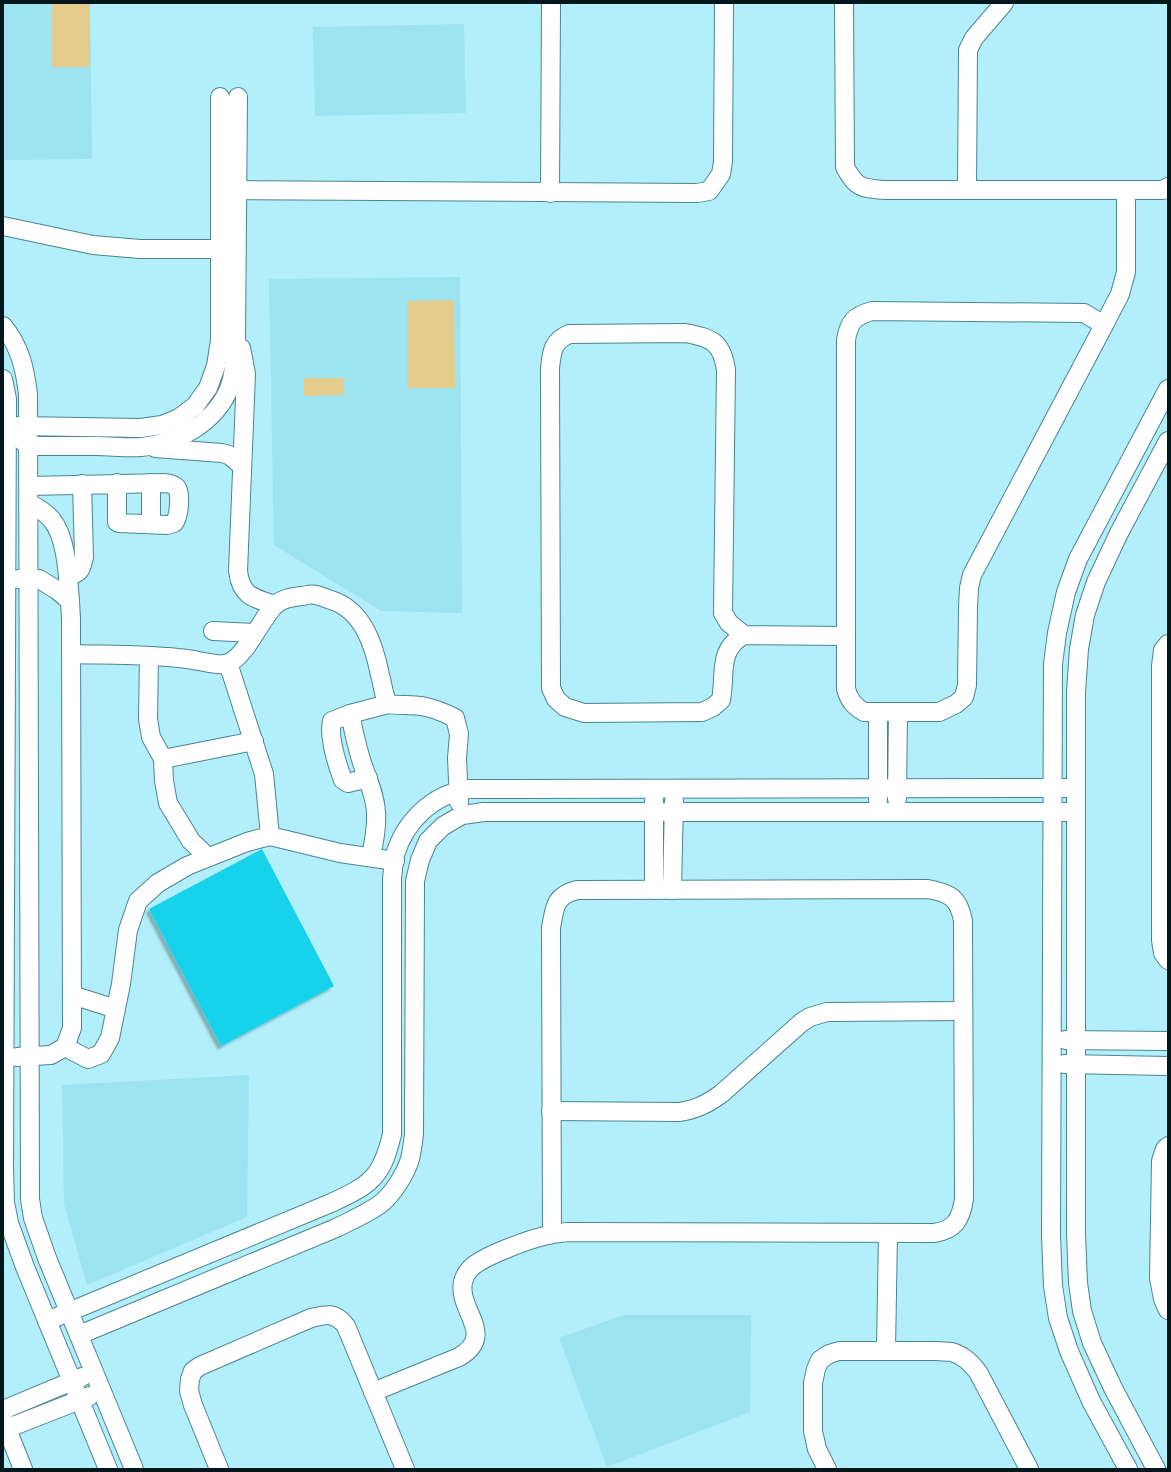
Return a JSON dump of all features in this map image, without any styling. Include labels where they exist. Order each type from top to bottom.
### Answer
[{"type":"street","points":[[550,193],[551,3]]},
{"type":"street","points":[[229,190],[550,193],[697,193],[709,191],[721,174],[723,162],[724,3]]},
{"type":"street","points":[[844,3],[844,166],[851,179],[859,186],[866,189],[884,190],[1163,190],[1168,187]]},
{"type":"street","points":[[967,190],[968,50],[974,38],[1004,3]]},
{"type":"street","points":[[220,97],[229,190]]},
{"type":"street","points":[[7,426],[141,428],[162,425],[179,418],[195,406],[208,388],[216,366],[220,340],[228,249],[229,190],[238,97]]},
{"type":"street","points":[[1104,325],[1084,313],[872,311],[859,315],[848,329],[846,340],[846,689],[852,703],[858,709],[864,712],[938,712],[956,704],[964,698],[967,685],[969,588],[972,575],[1104,325],[1120,294],[1126,272],[1126,190]]},
{"type":"street","points":[[3,226],[93,245],[140,248],[228,249]]},
{"type":"street","points":[[142,447],[164,442],[186,434],[206,421],[221,404],[230,386],[233,373],[236,332],[228,249]]},
{"type":"street","points":[[3,326],[18,347],[25,370],[28,394],[30,578],[30,1199],[38,1235],[134,1469]]},
{"type":"street","points":[[236,332],[243,354],[246,374],[238,571],[239,583],[243,590],[249,595],[258,600],[275,605]]},
{"type":"street","points":[[744,635],[729,623],[723,613],[726,370],[724,355],[718,346],[710,340],[685,333],[569,334],[561,338],[555,344],[550,368],[551,688],[556,699],[565,707],[584,713],[702,712],[713,707],[721,700],[724,661],[727,650],[736,640],[744,635],[846,636]]},
{"type":"street","points":[[3,379],[7,399],[4,1058],[5,1202],[9,1223],[25,1267],[108,1469]]},
{"type":"street","points":[[1128,1469],[1091,1401],[1069,1351],[1058,1318],[1053,1286],[1051,1235],[1051,1040],[1053,664],[1057,633],[1066,592],[1078,559],[1168,389]]},
{"type":"street","points":[[7,426],[28,446],[142,447],[222,453],[228,455],[242,466]]},
{"type":"street","points":[[1156,1469],[1113,1388],[1092,1343],[1082,1311],[1078,1283],[1076,1234],[1076,692],[1079,649],[1085,615],[1096,582],[1119,533],[1168,441]]},
{"type":"street","points":[[29,495],[82,484],[118,483],[173,484],[178,493],[177,519],[174,523],[121,524],[118,522],[118,483]]},
{"type":"street","points":[[150,524],[151,483]]},
{"type":"street","points":[[68,578],[78,573],[82,568],[84,557],[82,484]]},
{"type":"street","points":[[4,1058],[51,1055],[65,1047],[72,1028],[70,601],[63,544],[53,520],[41,510],[29,495]]},
{"type":"street","points":[[6,579],[39,579],[57,590],[70,601]]},
{"type":"street","points":[[71,654],[149,656],[212,663],[228,663],[240,654],[275,605],[285,598],[312,594],[337,602],[353,612],[367,631],[377,658],[383,695],[388,704]]},
{"type":"street","points":[[213,631],[255,633]]},
{"type":"street","points":[[1168,644],[1163,650],[1161,666],[1164,852],[1161,940],[1163,953],[1168,960]]},
{"type":"street","points":[[149,656],[148,720],[151,737],[163,759],[164,781],[168,803],[191,841],[208,857]]},
{"type":"street","points":[[228,663],[264,774],[270,836]]},
{"type":"street","points":[[368,778],[348,783],[343,780],[338,766],[330,728],[332,721],[350,714],[388,704],[398,706],[425,706],[441,711],[455,718],[458,734],[460,791],[459,816]]},
{"type":"street","points":[[878,712],[878,812]]},
{"type":"street","points":[[897,812],[898,712]]},
{"type":"street","points":[[350,714],[359,755],[372,788],[376,811],[376,831],[371,857]]},
{"type":"street","points":[[163,759],[254,740]]},
{"type":"street","points":[[47,1321],[331,1203],[367,1184],[380,1170],[388,1155],[392,1134],[392,879],[395,855],[404,833],[417,816],[434,802],[452,793],[469,789],[1076,788]]},
{"type":"street","points":[[654,789],[654,890]]},
{"type":"street","points":[[672,890],[674,789]]},
{"type":"street","points":[[79,1335],[336,1228],[380,1204],[394,1189],[404,1174],[410,1160],[414,1134],[416,881],[420,860],[428,841],[443,826],[459,816],[484,812],[1076,812]]},
{"type":"street","points":[[65,1047],[88,1059],[102,1054],[110,1038],[121,984],[128,930],[138,901],[158,883],[187,866],[247,842],[270,836],[340,854],[395,861]]},
{"type":"street","points":[[373,1392],[468,1352],[473,1344],[476,1334],[475,1326],[463,1293],[463,1283],[471,1268],[482,1260],[529,1240],[567,1232],[934,1234],[951,1228],[962,1212],[964,1199],[963,922],[957,903],[950,896],[928,889],[577,890],[568,892],[558,900],[554,911],[551,928],[552,1234]]},
{"type":"street","points":[[72,995],[116,1009]]},
{"type":"street","points":[[551,1111],[680,1112],[693,1110],[706,1104],[721,1094],[802,1022],[810,1017],[827,1012],[963,1011]]},
{"type":"street","points":[[1051,1040],[1168,1041]]},
{"type":"street","points":[[1051,1064],[1168,1066]]},
{"type":"street","points":[[392,1076],[414,1079]]},
{"type":"street","points":[[1168,1146],[1165,1149],[1161,1161],[1159,1278],[1163,1299],[1168,1310]]},
{"type":"street","points":[[886,1350],[888,1233]]},
{"type":"street","points":[[219,1469],[189,1391],[190,1379],[193,1371],[200,1366],[324,1314],[333,1315],[340,1319],[346,1326],[405,1469]]},
{"type":"street","points":[[827,1469],[817,1449],[813,1431],[813,1383],[816,1369],[820,1360],[829,1354],[839,1351],[886,1350],[952,1352],[962,1356],[970,1362],[978,1372],[1029,1469]]},
{"type":"street","points":[[3,1410],[94,1372]]},
{"type":"street","points":[[23,1469],[4,1426],[102,1391]]},
{"type":"shaded area","points":[[3,3],[90,3],[92,159],[3,160]]},
{"type":"shaded area","points":[[52,3],[90,3],[90,67],[52,67]]},
{"type":"shaded area","points":[[464,24],[466,113],[315,116],[313,27]]},
{"type":"shaded area","points":[[460,277],[462,613],[381,611],[274,545],[269,279]]},
{"type":"shaded area","points":[[454,300],[455,388],[407,388],[407,301]]},
{"type":"shaded area","points":[[304,378],[343,378],[344,395],[304,396]]},
{"type":"shaded area","points":[[249,1075],[247,1217],[87,1285],[64,1204],[62,1085]]},
{"type":"shaded area","points":[[624,1315],[751,1315],[750,1412],[607,1467],[559,1338]]},
{"type":"building","points":[[262,849],[334,986],[221,1046],[149,909]]}]
